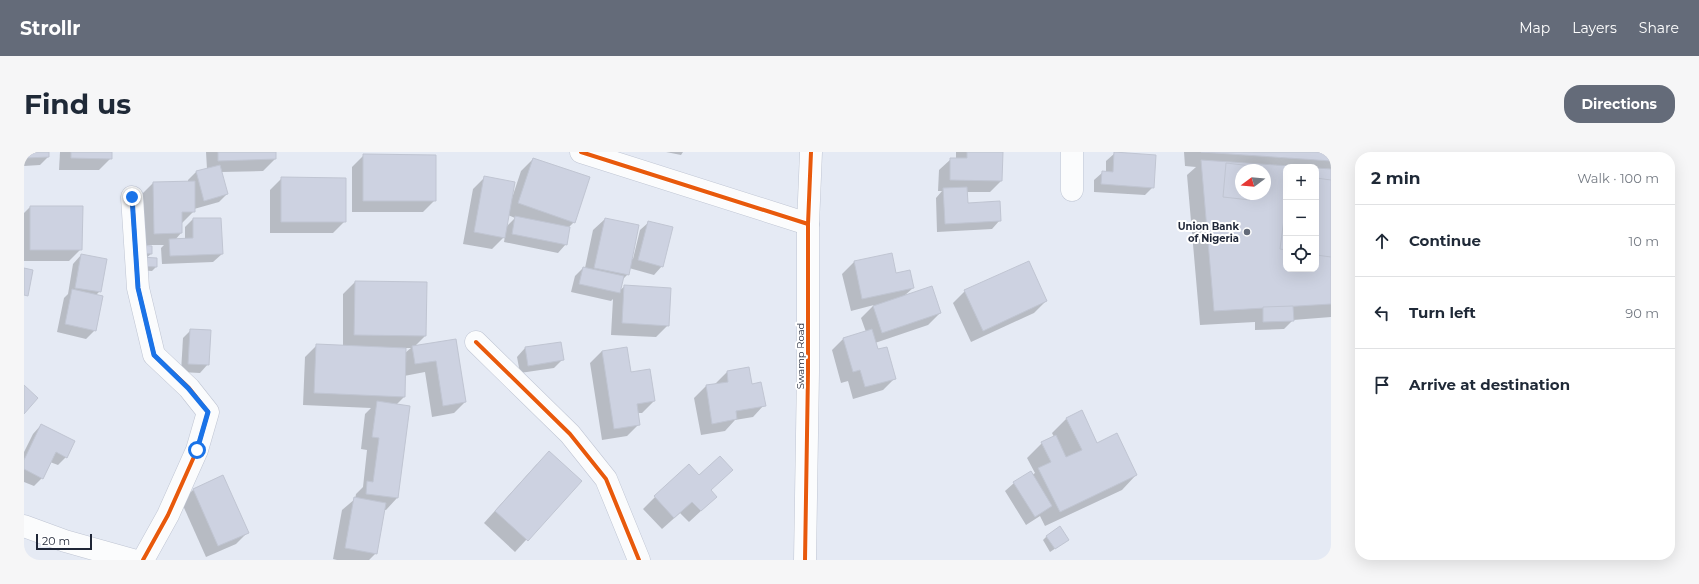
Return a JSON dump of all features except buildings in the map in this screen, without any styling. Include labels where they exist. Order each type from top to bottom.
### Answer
[{"type":"street","points":[[581,152],[808,224]]},
{"type":"street","name":"Swamp Road","points":[[805,560],[808,372],[808,224],[811,152]]},
{"type":"street","points":[[1072,152],[1072,190]]},
{"type":"street","points":[[132,197],[138,288],[154,355],[188,388],[208,412],[197,450],[168,514],[143,560]]},
{"type":"street","points":[[476,342],[570,434],[606,479],[639,560]]},
{"type":"street","points":[[24,526],[65,541],[133,560]]},
{"type":"cycle path","points":[[581,152],[808,224]]},
{"type":"cycle path","points":[[805,560],[808,372],[808,224],[811,152]]},
{"type":"cycle path","points":[[132,197],[138,288],[154,355],[189,388],[208,412],[197,450],[168,515],[143,560]]},
{"type":"cycle path","points":[[476,342],[570,434],[606,479],[639,560]]},
{"type":"place","name":"Union Bank of Nigeria","points":[[1247,232]]},
{"type":"route","points":[[132,197],[138,288],[154,355],[188,388],[208,412],[197,450]]}]
